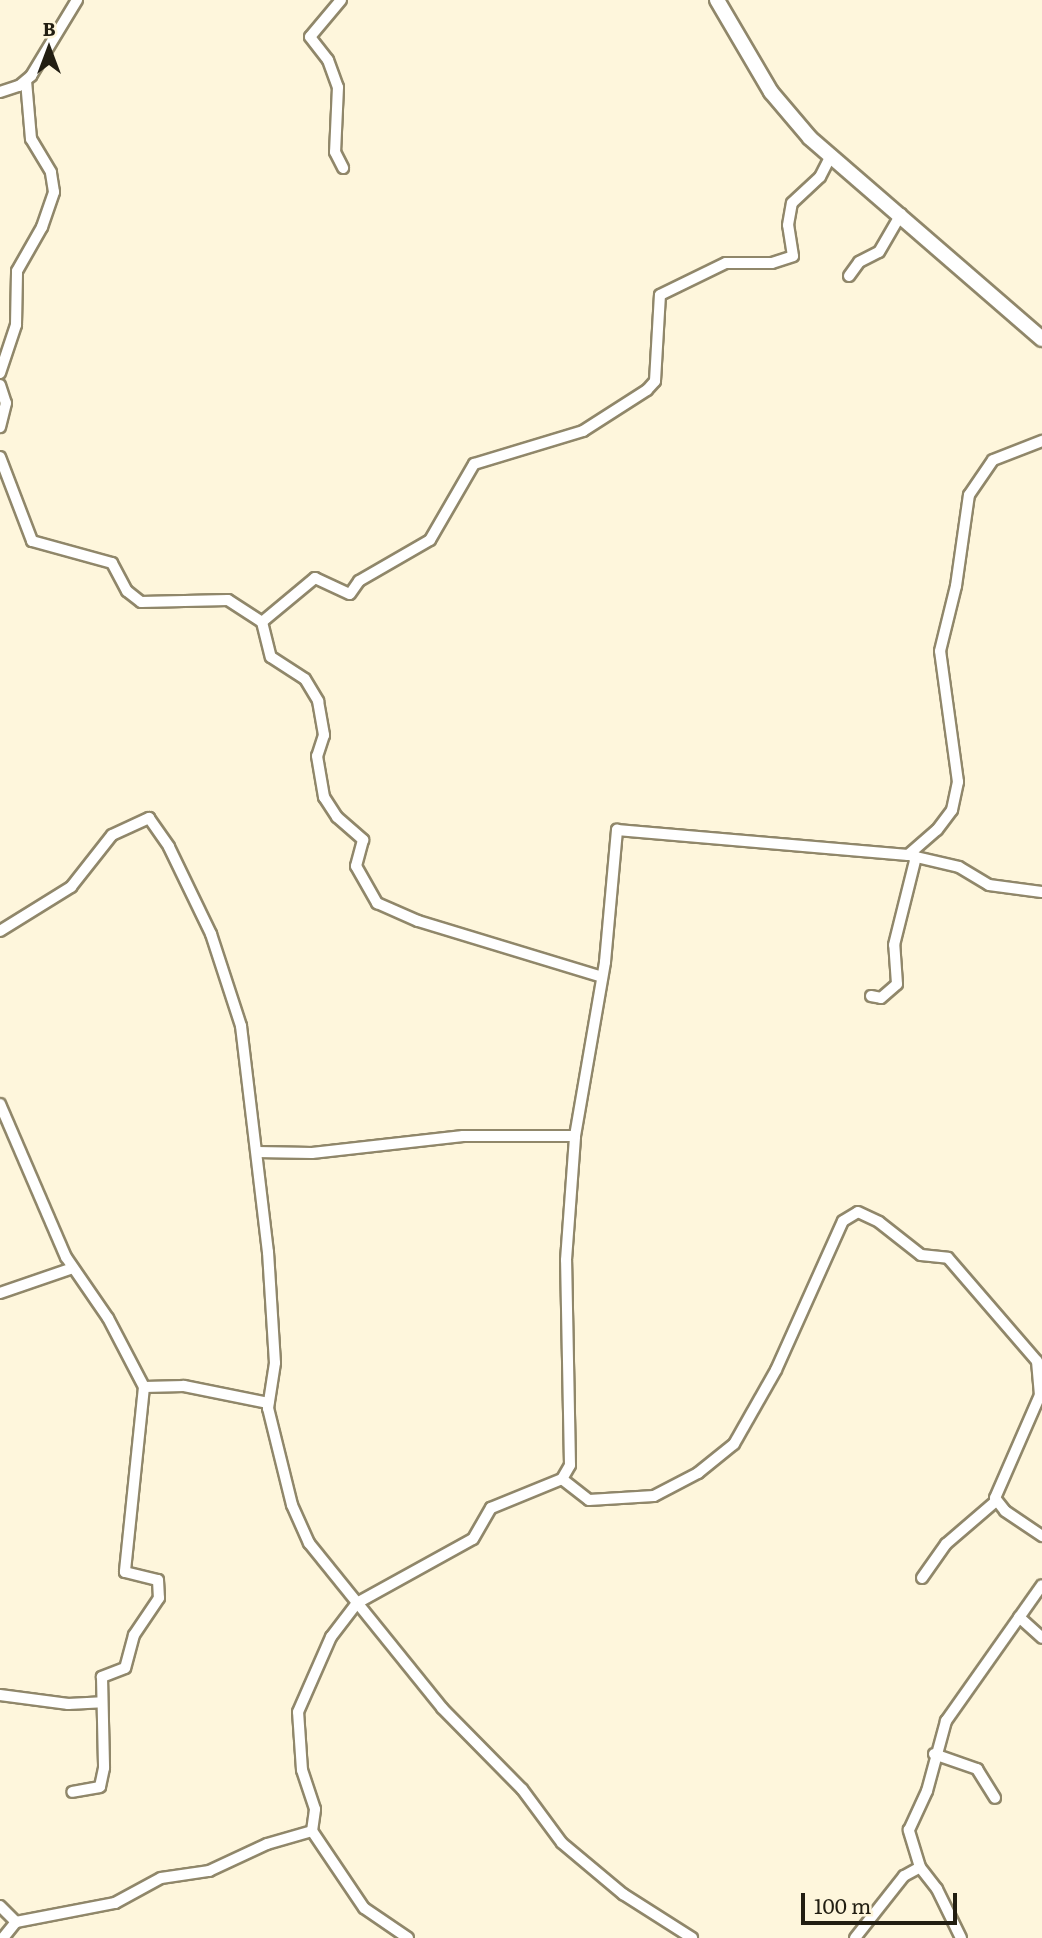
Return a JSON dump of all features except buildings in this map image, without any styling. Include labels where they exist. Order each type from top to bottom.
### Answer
[{"type":"street","points":[[0,92],[26,81],[77,0]]},
{"type":"street","points":[[341,0],[310,37],[328,60],[338,87],[335,152],[344,168]]},
{"type":"street","points":[[717,0],[771,92],[831,155],[1042,339]]},
{"type":"street","points":[[0,373],[16,325],[17,271],[49,212],[54,192],[51,172],[31,139],[26,81]]},
{"type":"street","points":[[262,622],[315,579],[350,594],[359,581],[429,540],[474,464],[583,431],[647,390],[655,381],[660,295],[726,263],[772,264],[793,256],[788,233],[792,203],[820,177],[831,155]]},
{"type":"street","points":[[849,276],[859,262],[879,252],[901,214]]},
{"type":"street","points":[[0,385],[6,403],[0,427]]},
{"type":"street","points":[[871,996],[881,998],[897,984],[894,945],[912,856],[947,820],[956,795],[959,769],[940,651],[956,586],[970,495],[993,460],[1042,441]]},
{"type":"street","points":[[0,457],[32,541],[112,563],[127,591],[141,602],[228,600],[262,622],[271,657],[305,679],[318,701],[324,734],[317,756],[324,797],[337,817],[363,840],[356,866],[377,903],[418,922],[602,977]]},
{"type":"street","points":[[0,931],[58,897],[82,875],[112,835],[149,818],[185,878],[236,1003],[257,1152],[275,1343],[268,1403],[272,1437],[299,1522],[317,1554],[442,1708],[522,1789],[562,1843],[623,1894],[692,1938]]},
{"type":"street","points":[[408,1938],[363,1908],[312,1831],[315,1809],[302,1770],[298,1712],[331,1637],[357,1603],[473,1539],[491,1508],[562,1479],[572,1454],[566,1261],[575,1136],[602,977],[617,830],[912,856],[959,867],[989,885],[1042,892]]},
{"type":"street","points":[[0,1104],[73,1268],[108,1318],[144,1387],[125,1572],[158,1580],[159,1598],[134,1635],[125,1668],[102,1677],[100,1787],[72,1792]]},
{"type":"street","points":[[257,1152],[312,1153],[463,1136],[575,1136]]},
{"type":"street","points":[[562,1479],[589,1500],[654,1496],[698,1473],[734,1444],[775,1370],[843,1221],[858,1212],[890,1229],[921,1255],[948,1258],[1037,1361],[1040,1395],[996,1501],[946,1544],[922,1578]]},
{"type":"street","points":[[0,1293],[73,1268]]},
{"type":"street","points":[[144,1387],[184,1386],[268,1403]]},
{"type":"street","points":[[996,1501],[1042,1536]]},
{"type":"street","points":[[961,1938],[937,1889],[920,1867],[909,1830],[927,1791],[934,1754],[946,1721],[1042,1585]]},
{"type":"street","points":[[1019,1617],[1042,1637]]},
{"type":"street","points":[[0,1695],[68,1704],[102,1702]]},
{"type":"street","points":[[934,1754],[976,1769],[995,1798]]},
{"type":"street","points":[[3,1938],[16,1922],[115,1903],[160,1878],[209,1871],[267,1844],[312,1831]]},
{"type":"street","points":[[855,1938],[904,1876],[920,1867]]},
{"type":"street","points":[[0,1906],[16,1922]]}]
